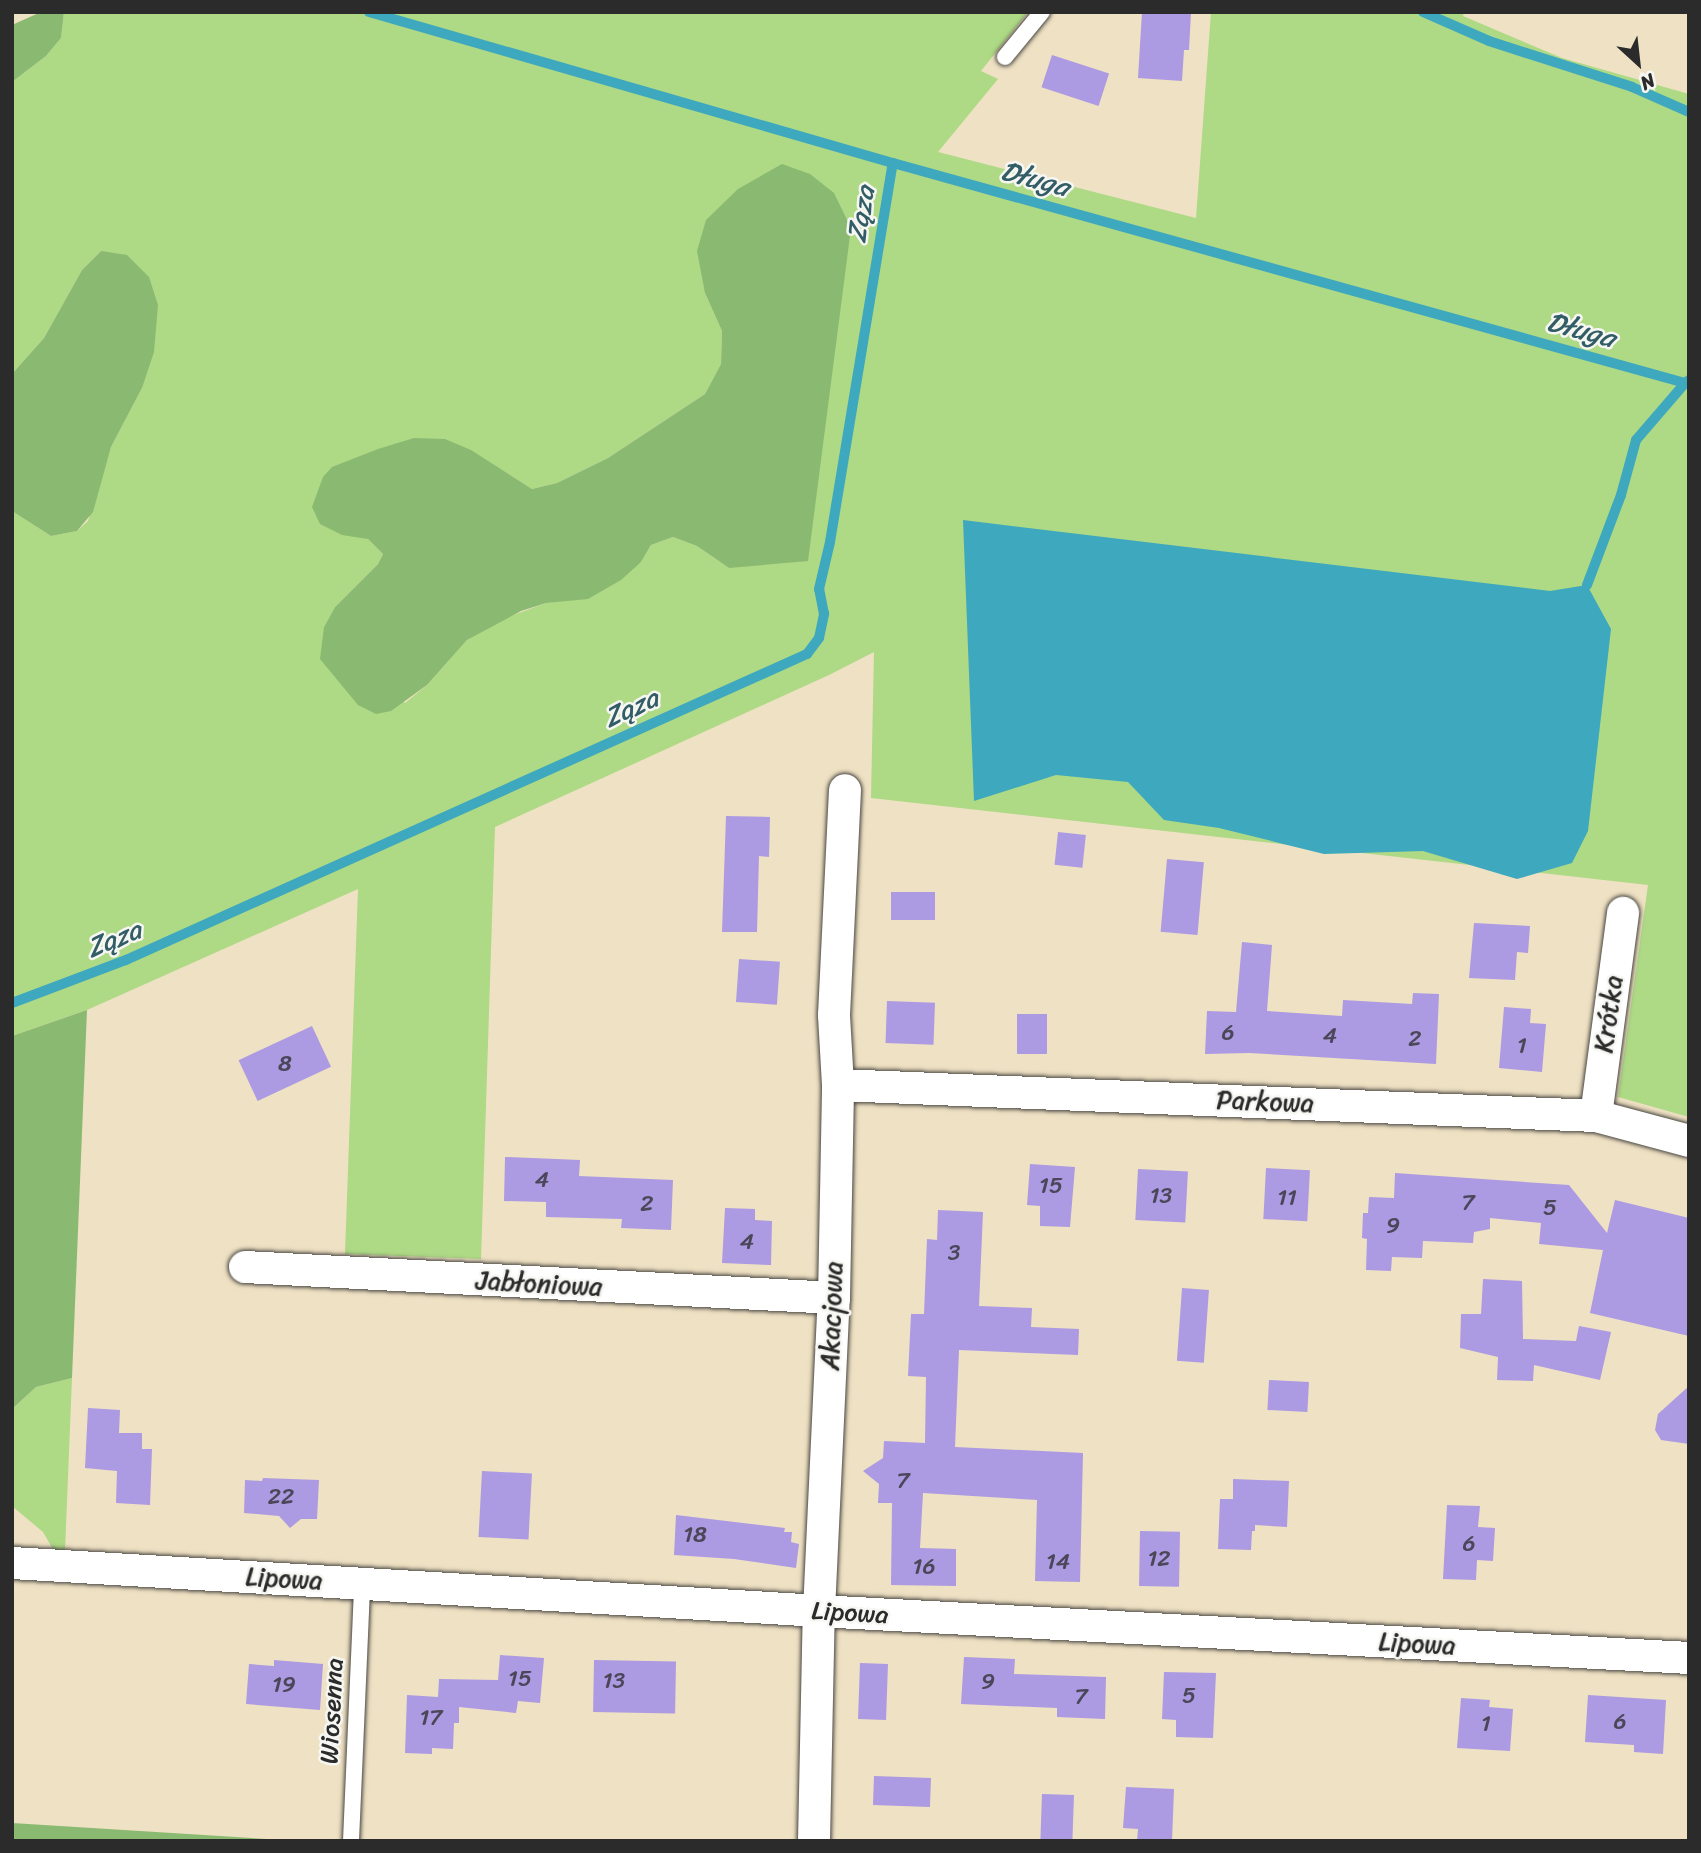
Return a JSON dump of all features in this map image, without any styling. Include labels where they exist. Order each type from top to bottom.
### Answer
[{"type":"street","name":"Akacjowa","points":[[814,1841],[819,1611],[834,1298],[838,1085],[834,1015],[845,790]]},
{"type":"street","name":"Krótka","points":[[1595,1116],[1623,913]]},
{"type":"street","name":"Parkowa","points":[[838,1085],[1595,1116],[1689,1141]]},
{"type":"street","name":"Jabłoniowa","points":[[245,1266],[834,1298]]},
{"type":"street","name":"Lipowa","points":[[12,1563],[819,1611],[1689,1658]]},
{"type":"lane","points":[[1005,57],[1042,12]]},
{"type":"lane","name":"Wiosenna","points":[[351,1841],[362,1584]]},
{"type":"green space","points":[[41,12],[64,12],[61,38],[46,56],[12,82],[12,25]]},
{"type":"green space","points":[[64,12],[1028,12],[981,71],[998,79],[938,152],[1196,218],[1211,12],[1464,12],[1463,16],[1562,58],[1689,94],[1689,1117],[1618,1097],[1648,885],[871,798],[874,652],[495,827],[481,1259],[345,1254],[358,889],[87,1010],[12,1036],[12,511],[51,536],[77,531],[88,521],[111,447],[142,388],[101,251],[82,270],[44,338],[12,374],[12,82],[46,56],[61,38]],"holes":[[[851,228],[729,568],[697,546],[673,537],[651,545],[641,562],[561,601],[546,603],[500,620],[467,640],[427,685],[405,703],[324,627],[335,607],[378,564],[383,554],[368,539],[503,471],[532,489],[557,483],[608,458],[705,394],[721,364],[722,331],[705,293]]]},
{"type":"green space","points":[[782,164],[810,174],[834,193],[851,228],[808,561],[729,568],[697,546],[673,537],[651,545],[641,562],[621,580],[588,599],[546,603],[521,611],[467,640],[427,685],[391,711],[376,714],[358,705],[320,659],[324,627],[335,607],[378,564],[383,554],[368,539],[342,535],[320,524],[312,507],[323,477],[332,467],[378,449],[414,438],[445,439],[471,450],[532,489],[557,483],[608,458],[705,394],[721,364],[722,331],[705,293],[697,251],[706,220],[738,189]]},
{"type":"green space","points":[[101,251],[127,255],[149,277],[158,305],[154,352],[142,388],[111,447],[93,512],[77,531],[51,536],[12,511],[12,374],[44,338],[82,270]]},
{"type":"green space","points":[[87,1010],[72,1378],[36,1387],[12,1409],[12,1036]]},
{"type":"green space","points":[[72,1378],[65,1551],[54,1551],[43,1532],[12,1506],[12,1409],[36,1387]]},
{"type":"green space","points":[[12,1823],[300,1841],[12,1841]]},
{"type":"water","points":[[963,520],[1550,591],[1587,585],[1611,629],[1588,831],[1572,863],[1517,879],[1423,851],[1324,854],[1219,828],[1164,820],[1128,782],[1056,775],[974,801]]},
{"type":"building","points":[[1142,12],[1191,12],[1189,50],[1184,50],[1182,81],[1138,78]]},
{"type":"building","points":[[1052,55],[1109,74],[1099,106],[1041,87]]},
{"type":"building","points":[[726,816],[770,817],[769,857],[759,856],[757,932],[722,932]]},
{"type":"building","points":[[1058,832],[1086,835],[1082,868],[1055,865]]},
{"type":"building","points":[[1167,859],[1204,862],[1197,935],[1161,932]]},
{"type":"building","points":[[891,892],[935,892],[935,920],[891,920]]},
{"type":"building","points":[[1474,923],[1530,926],[1528,953],[1517,952],[1515,980],[1469,978]]},
{"type":"building","points":[[1242,942],[1272,945],[1267,1011],[1342,1016],[1343,1000],[1412,1004],[1413,993],[1439,994],[1436,1064],[1249,1053],[1205,1054],[1207,1011],[1236,1012]]},
{"type":"building","points":[[739,959],[780,962],[777,1005],[736,1002]]},
{"type":"building","points":[[887,1001],[935,1003],[934,1045],[886,1043]]},
{"type":"building","points":[[1504,1007],[1531,1009],[1530,1023],[1546,1024],[1542,1072],[1499,1068]]},
{"type":"building","points":[[1017,1014],[1047,1014],[1047,1054],[1017,1054]]},
{"type":"building","points":[[312,1026],[331,1067],[258,1101],[239,1060]]},
{"type":"building","points":[[505,1157],[580,1160],[579,1176],[673,1180],[671,1230],[621,1228],[622,1219],[546,1217],[546,1202],[504,1201]]},
{"type":"building","points":[[1030,1164],[1075,1167],[1070,1227],[1040,1226],[1040,1206],[1027,1205]]},
{"type":"building","points":[[1266,1168],[1310,1170],[1307,1221],[1263,1219]]},
{"type":"building","points":[[1138,1169],[1188,1172],[1185,1223],[1135,1220]]},
{"type":"building","points":[[1395,1173],[1569,1185],[1607,1233],[1615,1200],[1689,1218],[1689,1336],[1590,1313],[1603,1250],[1539,1244],[1541,1223],[1490,1218],[1490,1229],[1474,1232],[1473,1243],[1423,1241],[1422,1258],[1392,1257],[1391,1271],[1366,1270],[1367,1239],[1362,1238],[1363,1213],[1368,1213],[1369,1197],[1394,1198]]},
{"type":"building","points":[[725,1208],[755,1209],[755,1220],[772,1221],[771,1265],[722,1263]]},
{"type":"building","points":[[938,1210],[983,1212],[979,1306],[1032,1308],[1031,1327],[1079,1329],[1078,1355],[959,1350],[955,1447],[1083,1453],[1080,1582],[1035,1581],[1037,1500],[923,1493],[920,1548],[956,1549],[956,1586],[891,1585],[892,1503],[878,1503],[879,1484],[863,1471],[883,1458],[884,1441],[925,1443],[926,1377],[908,1376],[911,1314],[924,1314],[927,1239],[937,1240]]},
{"type":"building","points":[[1483,1279],[1522,1281],[1523,1339],[1576,1341],[1579,1326],[1611,1332],[1600,1380],[1534,1365],[1533,1381],[1497,1380],[1498,1357],[1460,1348],[1461,1314],[1481,1314]]},
{"type":"building","points":[[1182,1288],[1209,1290],[1204,1363],[1177,1361]]},
{"type":"building","points":[[1269,1380],[1309,1382],[1307,1412],[1267,1410]]},
{"type":"building","points":[[1689,1386],[1689,1444],[1661,1440],[1655,1430],[1658,1414]]},
{"type":"building","points":[[88,1408],[120,1410],[119,1433],[142,1433],[142,1449],[152,1449],[150,1505],[116,1503],[117,1471],[85,1468]]},
{"type":"building","points":[[482,1471],[532,1474],[528,1540],[479,1537]]},
{"type":"building","points":[[263,1478],[319,1480],[317,1519],[301,1519],[290,1528],[279,1516],[244,1513],[245,1480],[262,1481]]},
{"type":"building","points":[[1233,1479],[1289,1481],[1287,1527],[1255,1525],[1251,1550],[1218,1549],[1220,1499],[1233,1499]]},
{"type":"building","points":[[1447,1505],[1480,1506],[1478,1527],[1495,1528],[1493,1561],[1477,1560],[1476,1580],[1443,1579]]},
{"type":"building","points":[[676,1515],[785,1528],[784,1532],[792,1532],[791,1542],[799,1544],[796,1568],[734,1559],[674,1555]]},
{"type":"building","points":[[1140,1531],[1180,1532],[1179,1587],[1139,1586]]},
{"type":"building","points":[[500,1655],[544,1658],[540,1703],[518,1701],[516,1713],[459,1707],[459,1723],[454,1723],[453,1749],[432,1748],[432,1754],[405,1753],[407,1695],[438,1697],[439,1679],[498,1680]]},
{"type":"building","points":[[964,1657],[1015,1659],[1014,1674],[1106,1677],[1105,1719],[1057,1717],[1057,1708],[961,1704]]},
{"type":"building","points":[[274,1660],[323,1664],[320,1710],[246,1704],[249,1664],[274,1666]]},
{"type":"building","points":[[594,1660],[676,1661],[675,1713],[593,1712]]},
{"type":"building","points":[[860,1663],[888,1664],[886,1720],[858,1719]]},
{"type":"building","points":[[1164,1672],[1216,1673],[1213,1738],[1176,1737],[1176,1720],[1162,1719]]},
{"type":"building","points":[[1588,1695],[1666,1700],[1663,1754],[1634,1752],[1634,1745],[1585,1742]]},
{"type":"building","points":[[1461,1698],[1490,1700],[1489,1707],[1513,1709],[1510,1751],[1457,1748]]},
{"type":"building","points":[[874,1776],[931,1778],[930,1807],[873,1805]]},
{"type":"building","points":[[1126,1787],[1174,1789],[1172,1841],[1137,1841],[1138,1829],[1123,1828]]},
{"type":"building","points":[[1042,1794],[1074,1795],[1072,1841],[1040,1841]]},
{"type":"waterway","name":"Długa","points":[[369,12],[893,163],[1685,383],[1689,380]]},
{"type":"waterway","points":[[1423,12],[1489,41],[1632,87],[1689,112]]},
{"type":"waterway","name":"Ząza","points":[[12,1003],[126,960],[807,654],[819,638],[824,614],[819,589],[830,542],[893,163]]},
{"type":"waterway","points":[[1587,585],[1621,495],[1636,440],[1685,383]]}]
